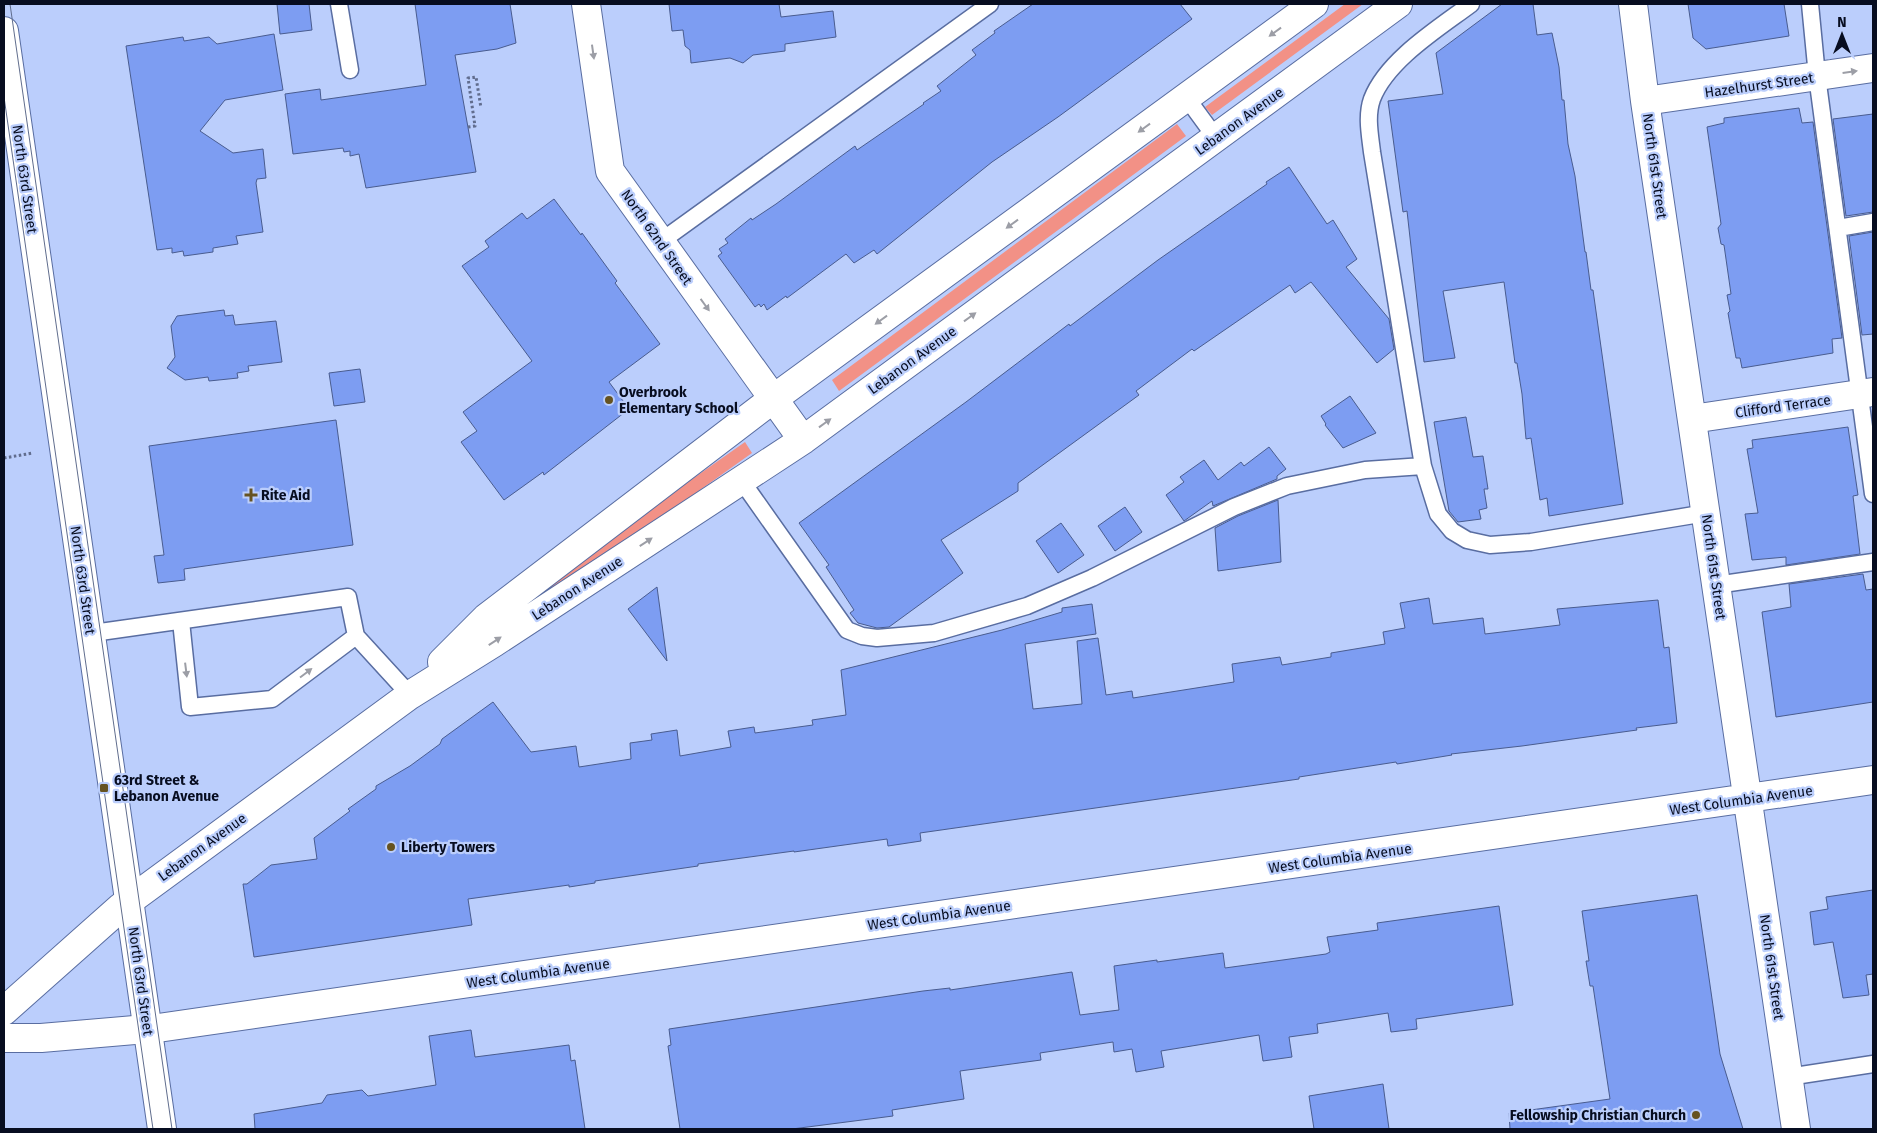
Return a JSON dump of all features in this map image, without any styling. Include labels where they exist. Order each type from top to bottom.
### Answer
[{"type":"street","name":"North 62nd Street","points":[[586,4],[610,171],[803,440]]},
{"type":"street","name":"Lebanon Avenue","points":[[410,695],[486,618],[773,399],[1314,4]]},
{"type":"street","name":"Lebanon Avenue","points":[[4,1011],[130,901],[410,695],[495,642],[803,440],[1398,4]]},
{"type":"street","name":"North 61st Street","points":[[1633,4],[1796,1129]]},
{"type":"street","name":"North 63rd Street","points":[[4,31],[162,1129]]},
{"type":"street","name":"Hazelhurst Street","points":[[1646,101],[1873,68]]},
{"type":"street","name":"Clifford Terrace","points":[[1692,419],[1867,393]]},
{"type":"street","name":"West Columbia Avenue","points":[[4,1038],[41,1038],[148,1030],[1873,780]]},
{"type":"lane","points":[[339,4],[350,70]]},
{"type":"lane","points":[[660,242],[990,4]]},
{"type":"lane","points":[[1471,4],[1408,52],[1385,77],[1372,99],[1369,120],[1372,152],[1423,466],[1438,514],[1452,531],[1468,540],[1490,544],[1532,542],[1706,514]]},
{"type":"lane","points":[[1810,4],[1838,228],[1867,393],[1873,494]]},
{"type":"lane","points":[[1186,97],[1216,138]]},
{"type":"lane","points":[[1838,228],[1873,222]]},
{"type":"lane","points":[[741,480],[847,630],[862,636],[877,638],[934,633],[1027,606],[1092,578],[1234,507],[1287,486],[1366,470],[1423,466]]},
{"type":"lane","points":[[1716,584],[1873,562]]},
{"type":"lane","points":[[91,634],[348,597],[356,636],[410,695]]},
{"type":"lane","points":[[180,621],[190,707],[272,699],[356,636]]},
{"type":"lane","points":[[1788,1077],[1873,1064]]},
{"type":"path","points":[[468,127],[476,126],[468,78],[476,77],[482,108]]},
{"type":"shaded area","points":[[1345,4],[1363,4],[1212,115],[1205,107]]},
{"type":"shaded area","points":[[1177,124],[1186,136],[839,391],[832,380]]},
{"type":"shaded area","points":[[745,442],[752,453],[492,638],[483,626]]},
{"type":"building","points":[[277,4],[309,4],[312,30],[280,34]]},
{"type":"building","points":[[415,4],[510,4],[516,43],[497,49],[455,55],[476,172],[366,188],[359,154],[350,156],[350,151],[344,152],[343,148],[293,154],[285,94],[320,89],[321,100],[426,85]]},
{"type":"building","points":[[669,4],[779,4],[781,17],[833,11],[836,37],[785,44],[785,51],[753,55],[743,63],[730,58],[691,63],[690,50],[685,46],[683,30],[672,31]]},
{"type":"building","points":[[1033,4],[1180,4],[1192,19],[1058,117],[992,162],[877,254],[874,250],[854,263],[846,254],[787,298],[786,296],[767,310],[764,304],[761,307],[759,304],[755,307],[718,256],[722,253],[719,249],[728,243],[725,239],[751,218],[752,220],[776,204],[855,146],[857,150],[924,104],[941,91],[937,86],[976,55],[972,50],[995,33],[994,31]]},
{"type":"building","points":[[1502,4],[1533,4],[1537,35],[1552,33],[1559,67],[1568,144],[1575,176],[1591,290],[1593,290],[1623,504],[1549,516],[1547,498],[1540,500],[1531,438],[1526,439],[1522,394],[1517,363],[1515,363],[1504,282],[1443,291],[1455,358],[1424,362],[1407,211],[1403,212],[1388,101],[1443,94],[1436,53]]},
{"type":"building","points":[[1688,4],[1784,4],[1789,36],[1706,49],[1693,38]]},
{"type":"building","points":[[274,34],[283,90],[225,100],[200,131],[233,153],[263,149],[266,178],[257,179],[256,183],[263,232],[236,236],[238,244],[213,248],[213,252],[184,256],[183,251],[172,253],[172,248],[157,250],[126,46],[183,37],[184,41],[209,37],[217,44]]},
{"type":"building","points":[[1799,108],[1802,123],[1813,122],[1842,338],[1832,339],[1833,353],[1742,368],[1740,358],[1736,358],[1728,313],[1730,311],[1727,295],[1731,294],[1724,245],[1721,244],[1718,228],[1721,224],[1707,127],[1724,123],[1724,118]]},
{"type":"building","points":[[1873,114],[1873,212],[1846,216],[1833,119]]},
{"type":"building","points":[[1289,167],[1327,224],[1333,220],[1357,259],[1346,267],[1389,319],[1394,349],[1377,363],[1311,282],[1295,293],[1290,285],[1194,351],[1192,349],[1136,391],[1139,395],[1018,483],[1018,491],[941,540],[963,573],[889,627],[877,628],[858,623],[850,613],[854,610],[826,567],[829,565],[799,523],[966,402],[1069,324],[1070,326],[1158,260]]},
{"type":"building","name":"Overbrook Elementary School","points":[[554,199],[581,235],[582,233],[617,281],[615,283],[660,344],[609,382],[629,409],[544,475],[543,472],[504,500],[461,442],[477,431],[463,412],[532,361],[462,266],[489,247],[485,241],[522,213],[527,219]]},
{"type":"building","points":[[1873,232],[1873,334],[1862,335],[1849,236]]},
{"type":"building","points":[[224,310],[225,316],[233,315],[235,325],[276,321],[282,362],[248,366],[249,371],[237,373],[238,378],[209,381],[208,377],[185,380],[167,368],[175,357],[171,326],[177,316]]},
{"type":"building","points":[[360,369],[365,402],[334,406],[329,373]]},
{"type":"building","points":[[1350,396],[1376,433],[1343,448],[1325,425],[1321,416]]},
{"type":"building","points":[[1466,417],[1473,457],[1483,456],[1488,489],[1484,489],[1487,508],[1479,510],[1481,519],[1458,522],[1449,511],[1434,422]]},
{"type":"building","name":"Rite Aid","points":[[336,420],[353,545],[184,569],[185,580],[158,583],[154,556],[164,555],[149,446]]},
{"type":"building","points":[[1848,427],[1858,495],[1853,496],[1860,554],[1786,565],[1786,557],[1752,560],[1745,514],[1758,513],[1747,449],[1753,448],[1752,440]]},
{"type":"building","points":[[1269,447],[1286,469],[1277,476],[1277,479],[1213,506],[1212,501],[1184,521],[1166,495],[1184,482],[1180,477],[1204,460],[1218,480],[1241,462],[1244,466]]},
{"type":"building","points":[[1278,500],[1281,562],[1218,571],[1215,528],[1238,516]]},
{"type":"building","points":[[1125,507],[1142,532],[1115,551],[1098,526]]},
{"type":"building","points":[[1061,523],[1084,555],[1058,573],[1036,541]]},
{"type":"building","points":[[1863,574],[1866,590],[1873,589],[1873,702],[1776,717],[1762,612],[1791,607],[1789,584]]},
{"type":"building","points":[[657,587],[667,661],[628,609]]},
{"type":"building","points":[[1429,598],[1433,624],[1483,618],[1485,634],[1560,625],[1557,609],[1658,600],[1664,648],[1669,647],[1677,723],[1522,746],[1451,754],[1397,764],[1396,762],[1299,777],[1299,779],[920,833],[921,841],[888,846],[887,839],[698,864],[698,866],[595,881],[595,883],[569,887],[569,885],[468,899],[472,925],[254,957],[243,884],[247,884],[271,865],[317,859],[314,838],[350,811],[348,809],[376,789],[376,786],[410,766],[440,744],[442,739],[493,702],[531,752],[576,746],[579,767],[631,759],[630,743],[652,740],[651,734],[677,730],[680,756],[731,747],[728,731],[754,727],[755,733],[813,725],[812,720],[846,715],[841,670],[1002,630],[1062,612],[1062,608],[1092,604],[1096,634],[1025,644],[1033,709],[1082,704],[1077,641],[1098,638],[1106,695],[1132,691],[1133,698],[1234,682],[1232,664],[1280,657],[1282,665],[1331,657],[1331,653],[1385,644],[1383,632],[1405,628],[1400,603]]},
{"type":"building","points":[[1873,890],[1873,974],[1866,975],[1869,995],[1843,998],[1833,942],[1814,945],[1810,912],[1828,909],[1826,897]]},
{"type":"building","points":[[1697,895],[1720,1054],[1743,1129],[1510,1129],[1509,1113],[1610,1099],[1593,986],[1590,986],[1586,961],[1589,961],[1582,911]]},
{"type":"building","points":[[1499,906],[1513,1005],[1416,1019],[1417,1029],[1391,1032],[1388,1013],[1317,1024],[1318,1033],[1289,1037],[1292,1057],[1263,1061],[1259,1035],[1161,1051],[1164,1067],[1136,1072],[1132,1049],[1114,1052],[1113,1042],[1040,1053],[1041,1060],[960,1071],[964,1099],[892,1110],[893,1116],[792,1129],[680,1129],[668,1046],[671,1045],[669,1029],[923,991],[950,988],[950,990],[1072,972],[1080,1015],[1119,1010],[1114,966],[1223,953],[1225,968],[1326,954],[1330,952],[1327,937],[1378,930],[1377,923]]},
{"type":"building","points":[[471,1030],[475,1057],[569,1045],[571,1061],[575,1060],[585,1129],[255,1129],[254,1114],[322,1103],[327,1095],[362,1090],[368,1096],[436,1085],[429,1036]]},
{"type":"building","points":[[1383,1084],[1389,1129],[1314,1129],[1309,1096]]},
{"type":"tram line","points":[[10,4],[172,1129]]},
{"type":"tram line","points":[[4,97],[153,1129]]},
{"type":"place","name":"Overbrook Elementary School","points":[[609,400]]},
{"type":"place","name":"Rite Aid","points":[[251,495]]},
{"type":"place","name":"63rd Street & Lebanon Avenue","points":[[104,788]]},
{"type":"place","name":"Liberty Towers","points":[[391,847]]},
{"type":"place","name":"Fellowship Christian Church","points":[[1696,1115]]}]
